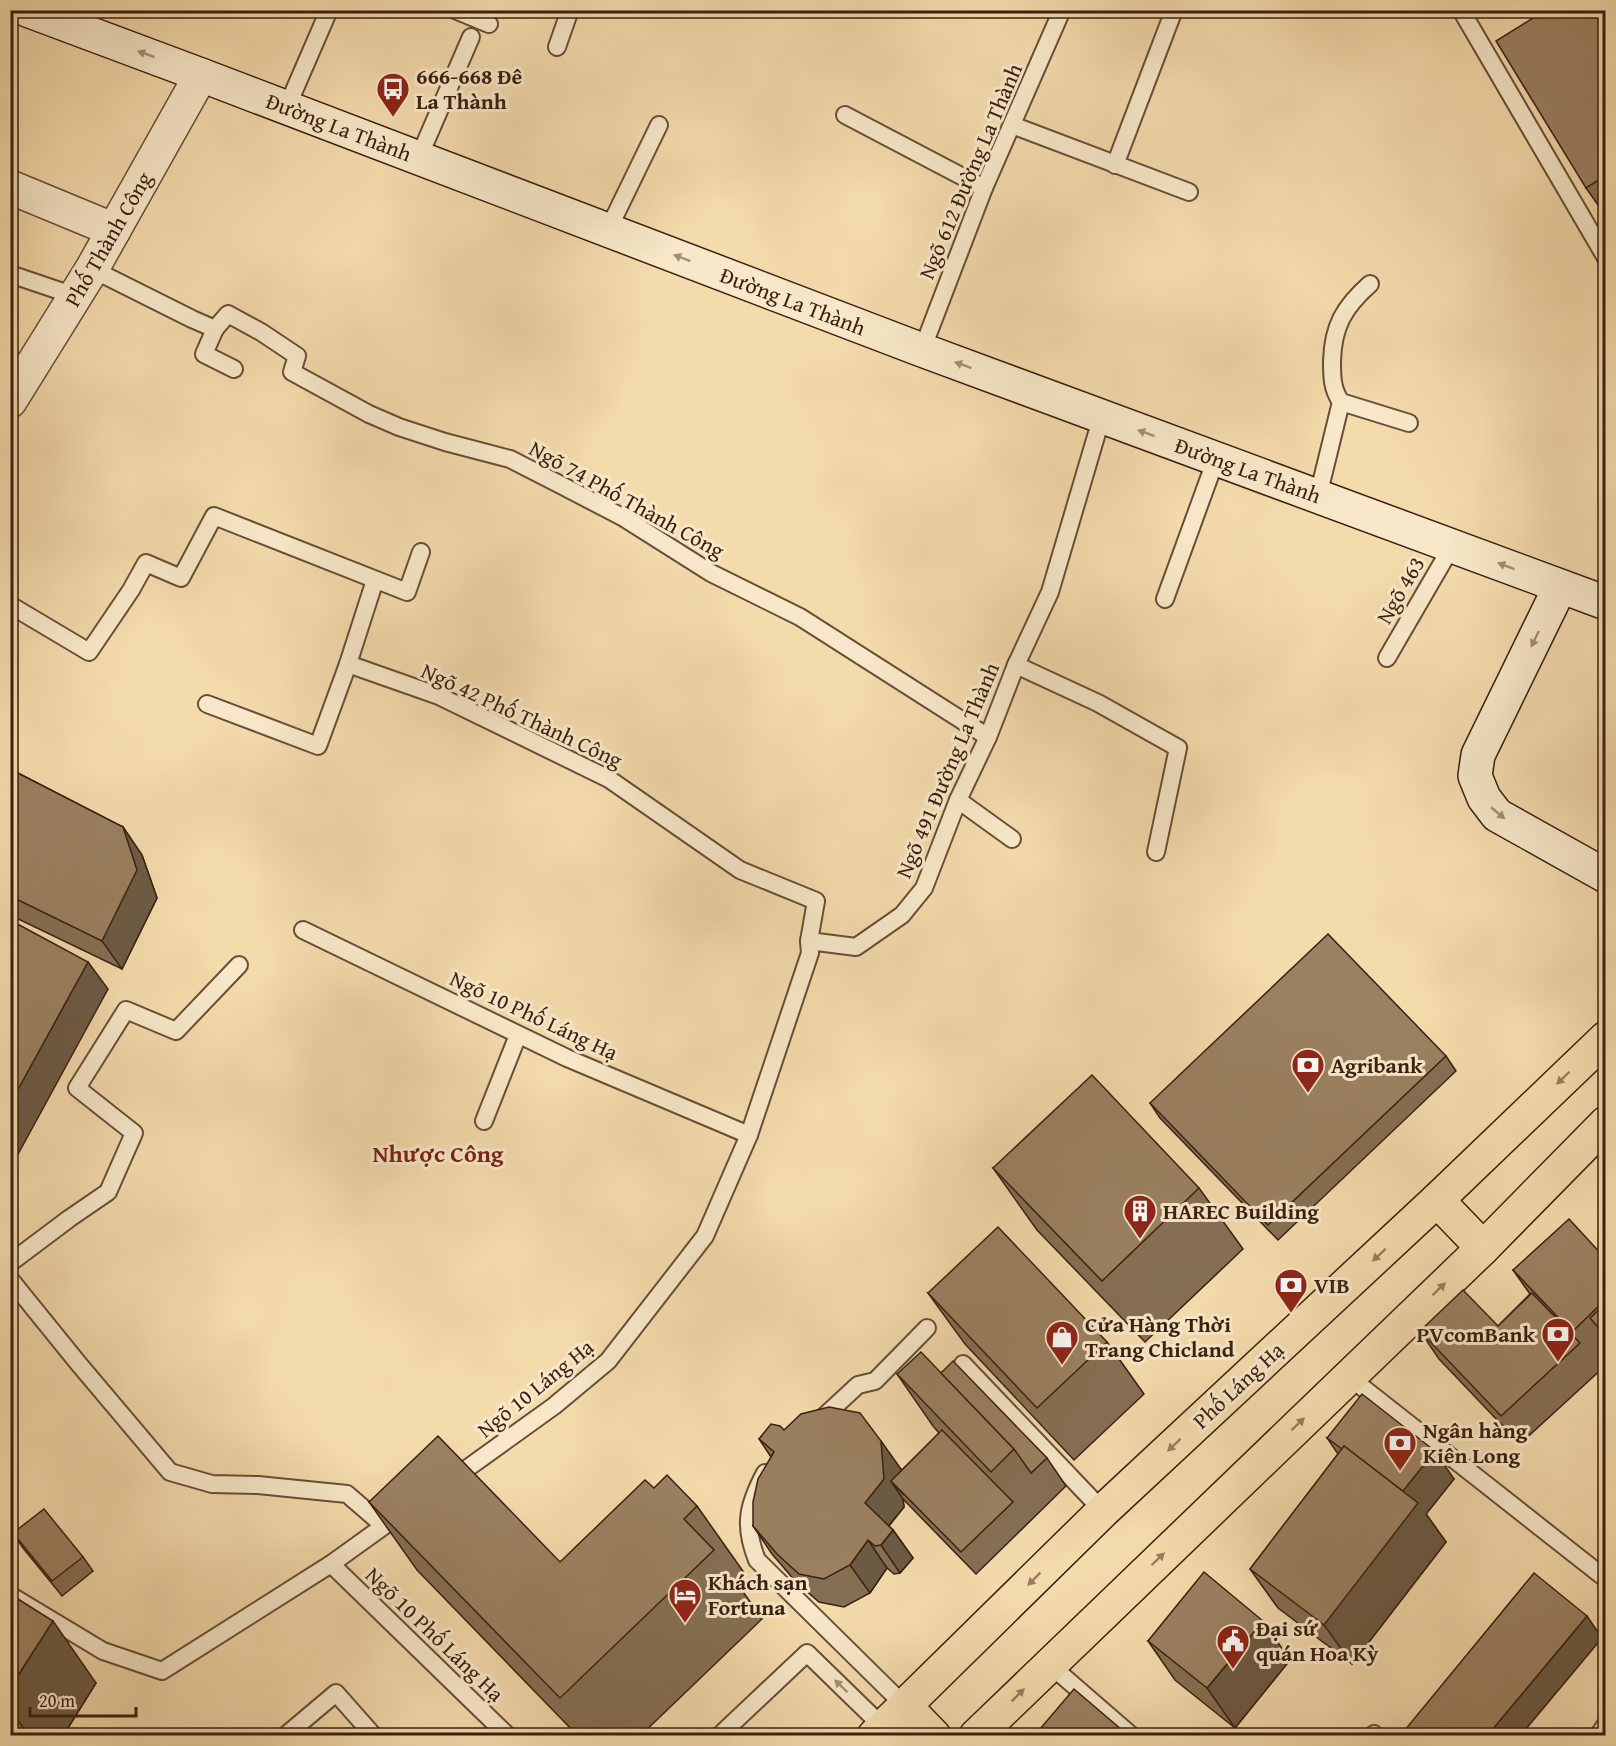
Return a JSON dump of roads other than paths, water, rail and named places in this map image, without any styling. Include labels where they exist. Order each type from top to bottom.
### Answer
[{"type":"main road","name":"Đường La Thành","points":[[27,10],[922,350],[1605,603]]},
{"type":"main road","name":"Phố Thành Công","points":[[10,401],[84,282],[201,75]]},
{"type":"main road","points":[[10,188],[114,230]]},
{"type":"main road","points":[[1560,587],[1478,755],[1475,776],[1484,798],[1497,815],[1605,876]]},
{"type":"main road","name":"Phố Láng Hạ","points":[[888,1723],[1103,1510],[1437,1200],[1605,1038]]},
{"type":"main road","points":[[976,1736],[1483,1248],[1605,1123]]},
{"type":"main road","points":[[1437,1200],[1483,1248]]},
{"type":"main road","points":[[888,1723],[934,1736]]},
{"type":"lane","points":[[287,107],[329,10]]},
{"type":"lane","points":[[454,10],[489,24]]},
{"type":"lane","points":[[556,47],[570,10]]},
{"type":"lane","name":"Ngõ 612 Đường La Thành","points":[[922,350],[984,188],[1062,10]]},
{"type":"lane","points":[[1115,165],[1174,10]]},
{"type":"lane","points":[[1461,10],[1495,58],[1605,258]]},
{"type":"lane","points":[[419,158],[471,37]]},
{"type":"lane","points":[[844,115],[984,188]]},
{"type":"lane","points":[[1012,125],[1189,192]]},
{"type":"lane","points":[[608,230],[659,126]]},
{"type":"lane","points":[[10,274],[84,282],[192,319],[215,329],[204,354],[234,369]]},
{"type":"lane","points":[[1370,284],[1347,307],[1335,332],[1331,377],[1334,392],[1341,402],[1409,423]]},
{"type":"lane","name":"Ngõ 74 Phố Thành Công","points":[[215,329],[228,314],[297,356],[292,372],[369,414],[399,427],[445,442],[510,459],[559,483],[624,518],[711,573],[800,617],[987,737]]},
{"type":"lane","points":[[1318,496],[1341,402]]},
{"type":"lane","name":"Ngõ 491 Đường La Thành","points":[[809,940],[856,947],[902,915],[924,888],[958,800],[1050,592],[1102,416]]},
{"type":"lane","points":[[1165,599],[1216,459]]},
{"type":"lane","points":[[10,605],[89,652],[131,590],[146,563],[181,578],[214,516],[407,592],[421,552]]},
{"type":"lane","name":"Ngõ 463","points":[[1387,658],[1452,546]]},
{"type":"lane","points":[[207,704],[318,746],[375,580]]},
{"type":"lane","name":"Ngõ 42 Phố Thành Công","points":[[348,664],[440,696],[609,779],[740,870],[816,901],[809,940]]},
{"type":"lane","points":[[1016,665],[1098,703],[1178,748],[1156,852]]},
{"type":"lane","points":[[958,800],[1012,839]]},
{"type":"lane","name":"Ngõ 10 Phố Láng Hạ","points":[[303,930],[567,1058],[748,1135]]},
{"type":"lane","points":[[748,1135],[810,953],[809,940]]},
{"type":"lane","points":[[10,1263],[108,1192],[134,1133],[77,1088],[126,1010],[176,1031],[239,965]]},
{"type":"lane","points":[[484,1121],[518,1035]]},
{"type":"lane","name":"Ngõ 10 Láng Hạ","points":[[440,1488],[554,1406],[608,1361],[705,1236],[748,1135]]},
{"type":"lane","points":[[10,1279],[170,1472],[212,1484],[258,1485],[347,1494],[383,1525]]},
{"type":"lane","points":[[807,1433],[858,1385],[875,1381],[927,1328]]},
{"type":"lane","points":[[963,1364],[1103,1510]]},
{"type":"lane","points":[[1348,1376],[1605,1579]]},
{"type":"lane","points":[[774,1464],[766,1472],[754,1494],[749,1511],[750,1536],[757,1560],[888,1723]]},
{"type":"lane","points":[[10,1595],[103,1651],[162,1671],[331,1564],[411,1506]]},
{"type":"lane","name":"Ngõ 10 Phố Láng Hạ","points":[[331,1564],[496,1732]]},
{"type":"lane","points":[[719,1736],[807,1653],[888,1723]]},
{"type":"lane","points":[[1049,1664],[1132,1736]]},
{"type":"lane","points":[[285,1736],[336,1693],[374,1736]]},
{"type":"lane","points":[[1598,1736],[1605,1724]]},
{"type":"place","name":"666-668 Đê La Thành","points":[[393,118]]},
{"type":"place","name":"Agribank","points":[[1308,1094]]},
{"type":"place","name":"HAREC Building","points":[[1140,1240]]},
{"type":"place","name":"VIB","points":[[1291,1314]]},
{"type":"place","name":"PVcomBank","points":[[1558,1363]]},
{"type":"place","name":"Cửa Hàng Thời Trang Chicland","points":[[1062,1366]]},
{"type":"place","name":"Ngân hàng Kiên Long","points":[[1400,1472]]},
{"type":"place","name":"Khách sạn Fortuna","points":[[685,1624]]},
{"type":"place","name":"Đại sứ quán Hoa Kỳ","points":[[1233,1670]]},
{"type":"district","name":"Nhược Công","points":[[438,1153]]}]
